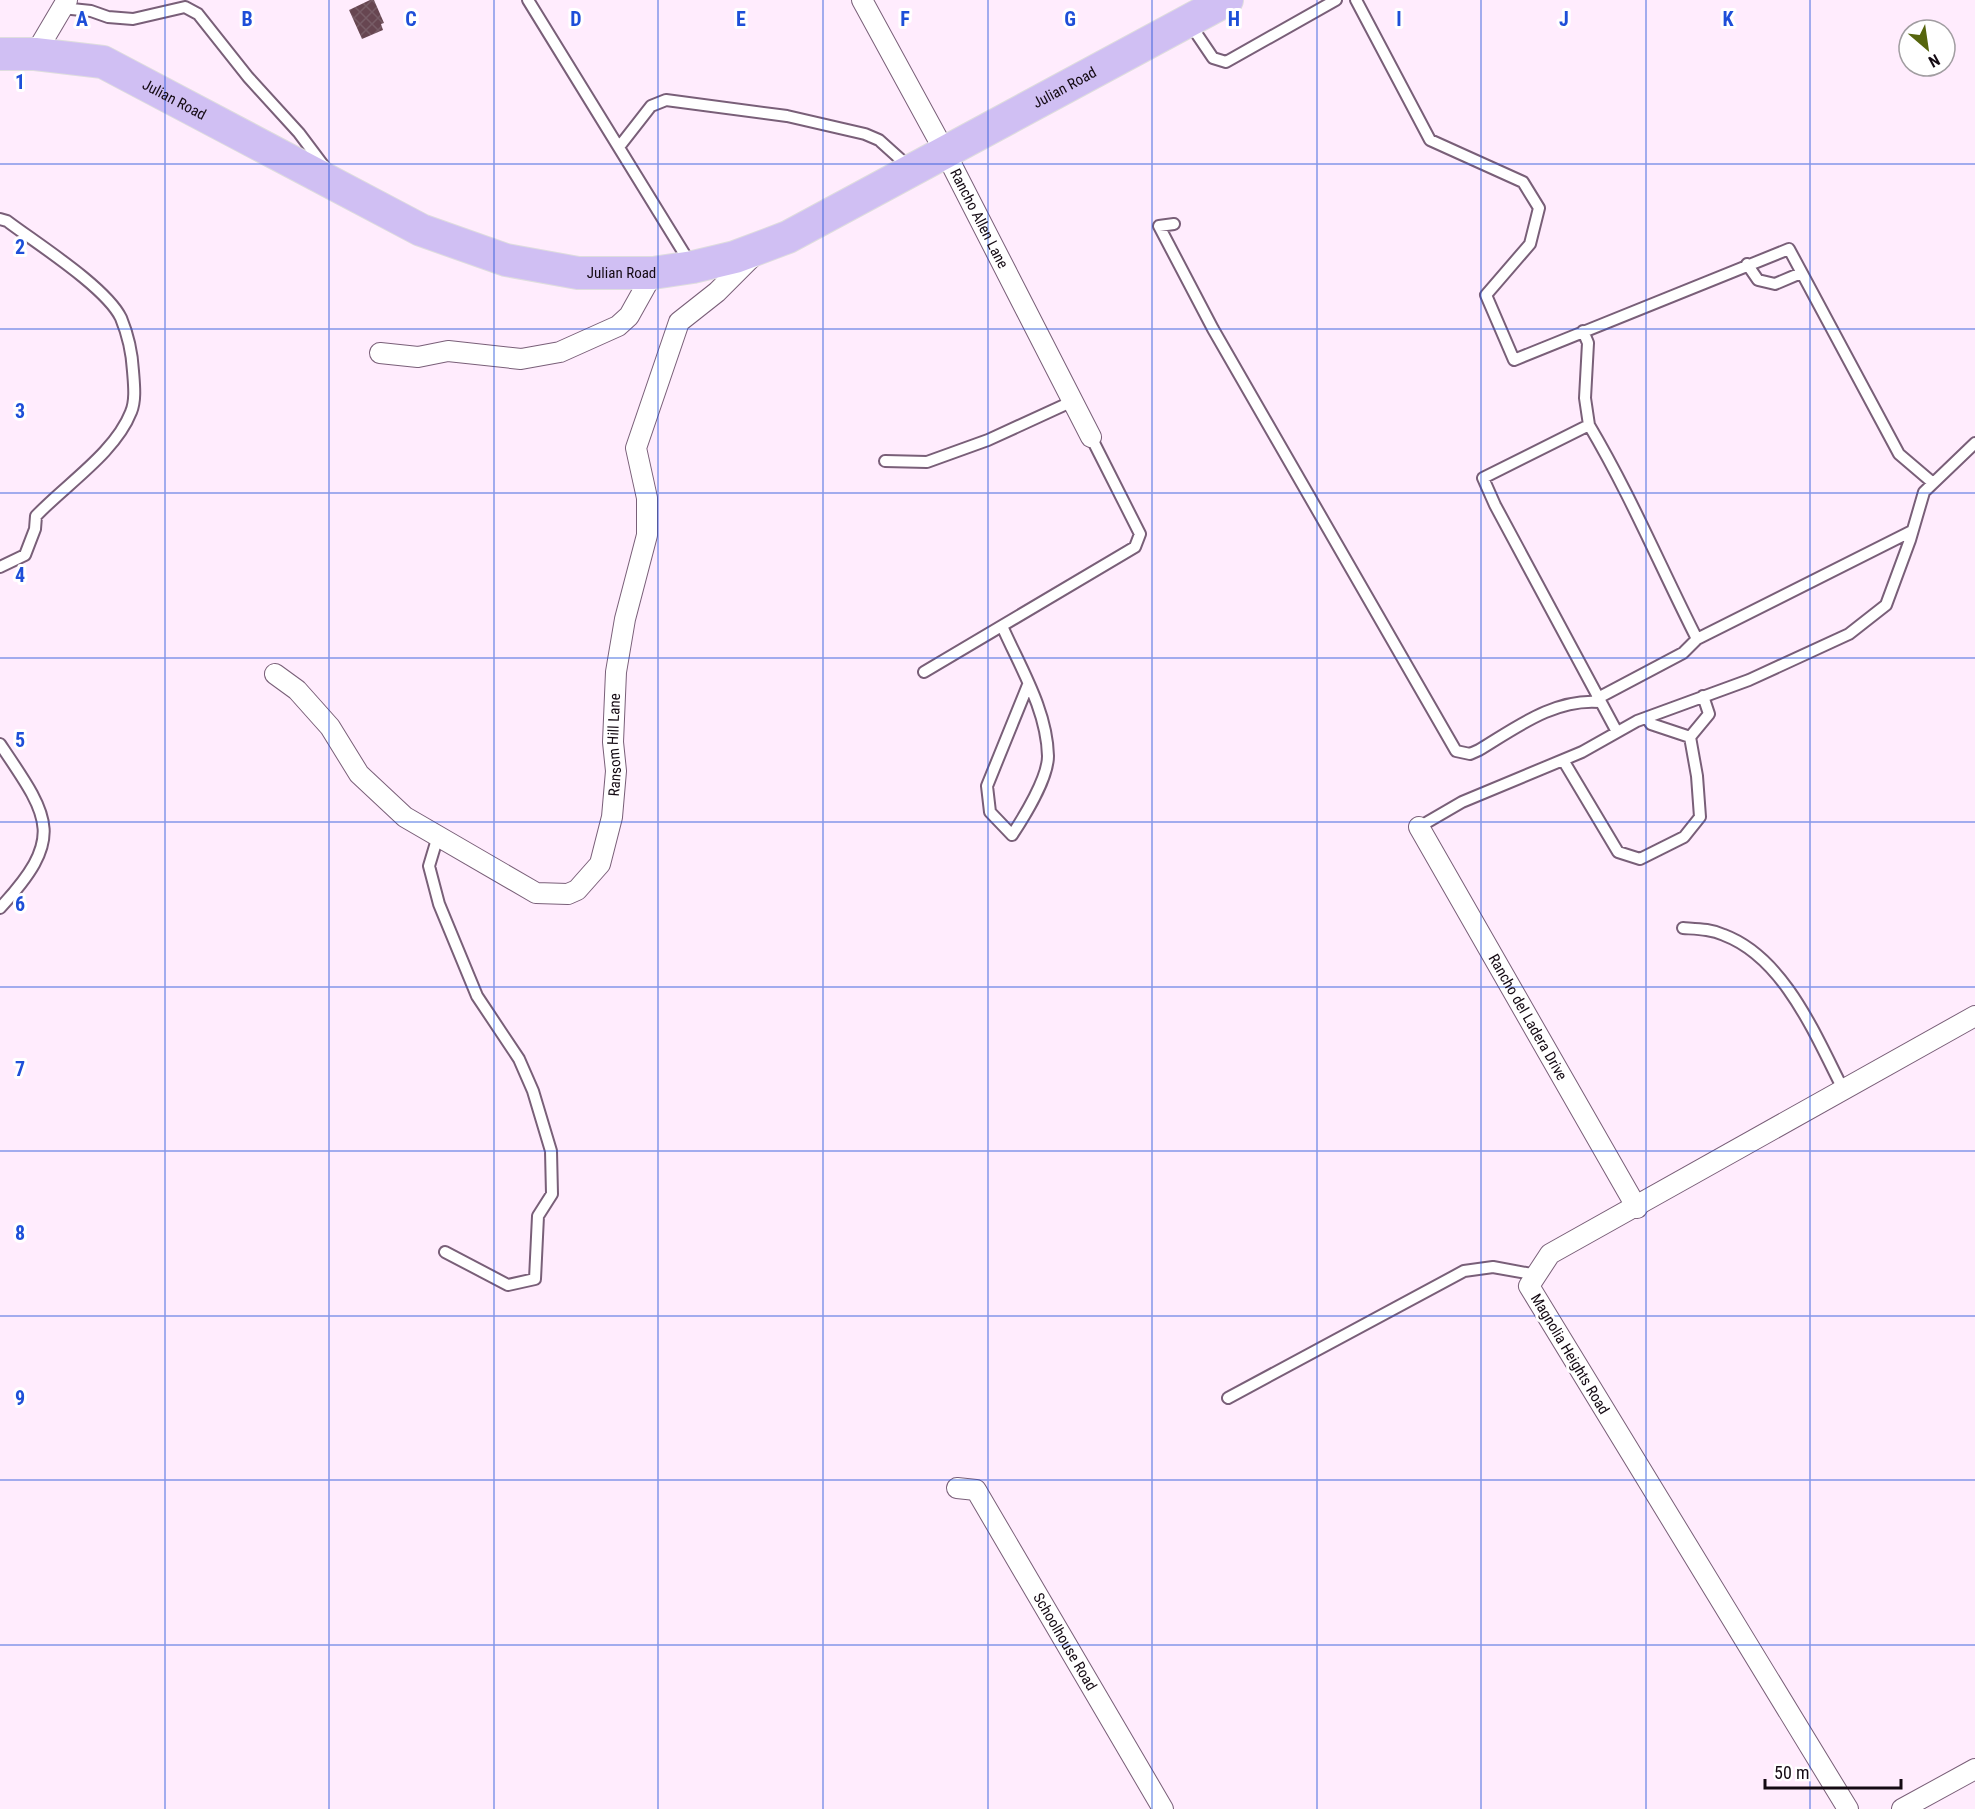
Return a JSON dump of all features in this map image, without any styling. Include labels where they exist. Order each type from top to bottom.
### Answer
[{"type":"main road","name":"Julian Road","points":[[0,54],[35,54],[103,62],[422,230],[506,260],[578,273],[653,273],[693,267],[759,249],[819,221],[1227,0]]},
{"type":"street","name":"Rancho Allen Lane","points":[[862,0],[945,152],[1091,437]]},
{"type":"street","points":[[35,54],[64,4]]},
{"type":"street","name":"Ransom Hill Lane","points":[[275,675],[297,690],[330,727],[359,774],[405,818],[536,893],[568,894],[577,890],[600,864],[612,817],[615,783],[613,742],[616,672],[625,619],[647,535],[647,498],[636,447],[679,322],[717,292],[759,249]]},
{"type":"street","points":[[380,353],[418,357],[448,351],[521,359],[560,352],[623,321],[637,303],[653,273]]},
{"type":"street","name":"Rancho del Ladera Drive","points":[[1419,827],[1637,1208]]},
{"type":"street","name":"Magnolia Heights Road","points":[[1848,1809],[1529,1286],[1550,1254],[1637,1208],[1975,1016]]},
{"type":"street","name":"Schoolhouse Road","points":[[957,1488],[976,1490],[1163,1809]]},
{"type":"street","points":[[1902,1809],[1975,1769]]},
{"type":"lane","points":[[528,0],[693,267]]},
{"type":"lane","points":[[1188,21],[1213,58],[1226,62],[1336,0]]},
{"type":"lane","points":[[1356,0],[1430,140],[1523,182],[1539,208],[1530,244],[1486,295],[1514,360],[1710,282],[1747,264],[1789,249],[1899,454],[1933,483]]},
{"type":"lane","points":[[64,4],[108,17],[133,19],[184,7],[198,14],[248,77],[299,133],[339,186]]},
{"type":"lane","points":[[619,147],[651,106],[666,100],[787,116],[865,134],[879,140],[912,170]]},
{"type":"lane","points":[[0,219],[7,221],[96,289],[120,316],[131,350],[134,387],[131,411],[112,440],[36,516],[35,529],[25,555],[0,567]]},
{"type":"lane","points":[[1174,224],[1160,226],[1213,329],[1456,751],[1470,754],[1479,750],[1547,710],[1584,700],[1599,700],[1683,653],[1697,639],[1912,531]]},
{"type":"lane","points":[[1747,264],[1758,279],[1775,284],[1802,273]]},
{"type":"lane","points":[[1583,331],[1588,343],[1585,398],[1589,425],[1614,467],[1697,639]]},
{"type":"lane","points":[[885,461],[927,462],[988,440],[1073,401]]},
{"type":"lane","points":[[1589,425],[1483,478],[1617,732]]},
{"type":"lane","points":[[924,672],[1136,547],[1140,534],[1091,437]]},
{"type":"lane","points":[[1419,827],[1462,802],[1563,760],[1647,718],[1749,680],[1849,634],[1886,605],[1924,492],[1975,443]]},
{"type":"lane","points":[[1002,626],[1028,685],[1042,717],[1048,758],[1030,808],[1012,835],[990,812],[987,786],[1028,685]]},
{"type":"lane","points":[[1563,760],[1618,852],[1641,859],[1684,837],[1700,817],[1697,776],[1690,737],[1709,714],[1703,696]]},
{"type":"lane","points":[[1647,718],[1651,724],[1690,737]]},
{"type":"lane","points":[[0,744],[41,811],[45,831],[44,843],[36,865],[24,884],[0,908]]},
{"type":"lane","points":[[438,836],[429,866],[439,904],[477,996],[519,1059],[533,1091],[551,1151],[552,1194],[538,1216],[535,1279],[508,1285],[445,1252]]},
{"type":"lane","points":[[1683,928],[1712,930],[1727,935],[1749,949],[1771,970],[1802,1010],[1844,1091]]},
{"type":"lane","points":[[1228,1398],[1464,1271],[1493,1267],[1537,1275]]},
{"type":"building","points":[[374,0],[384,23],[381,24],[383,30],[362,39],[349,10]]}]
